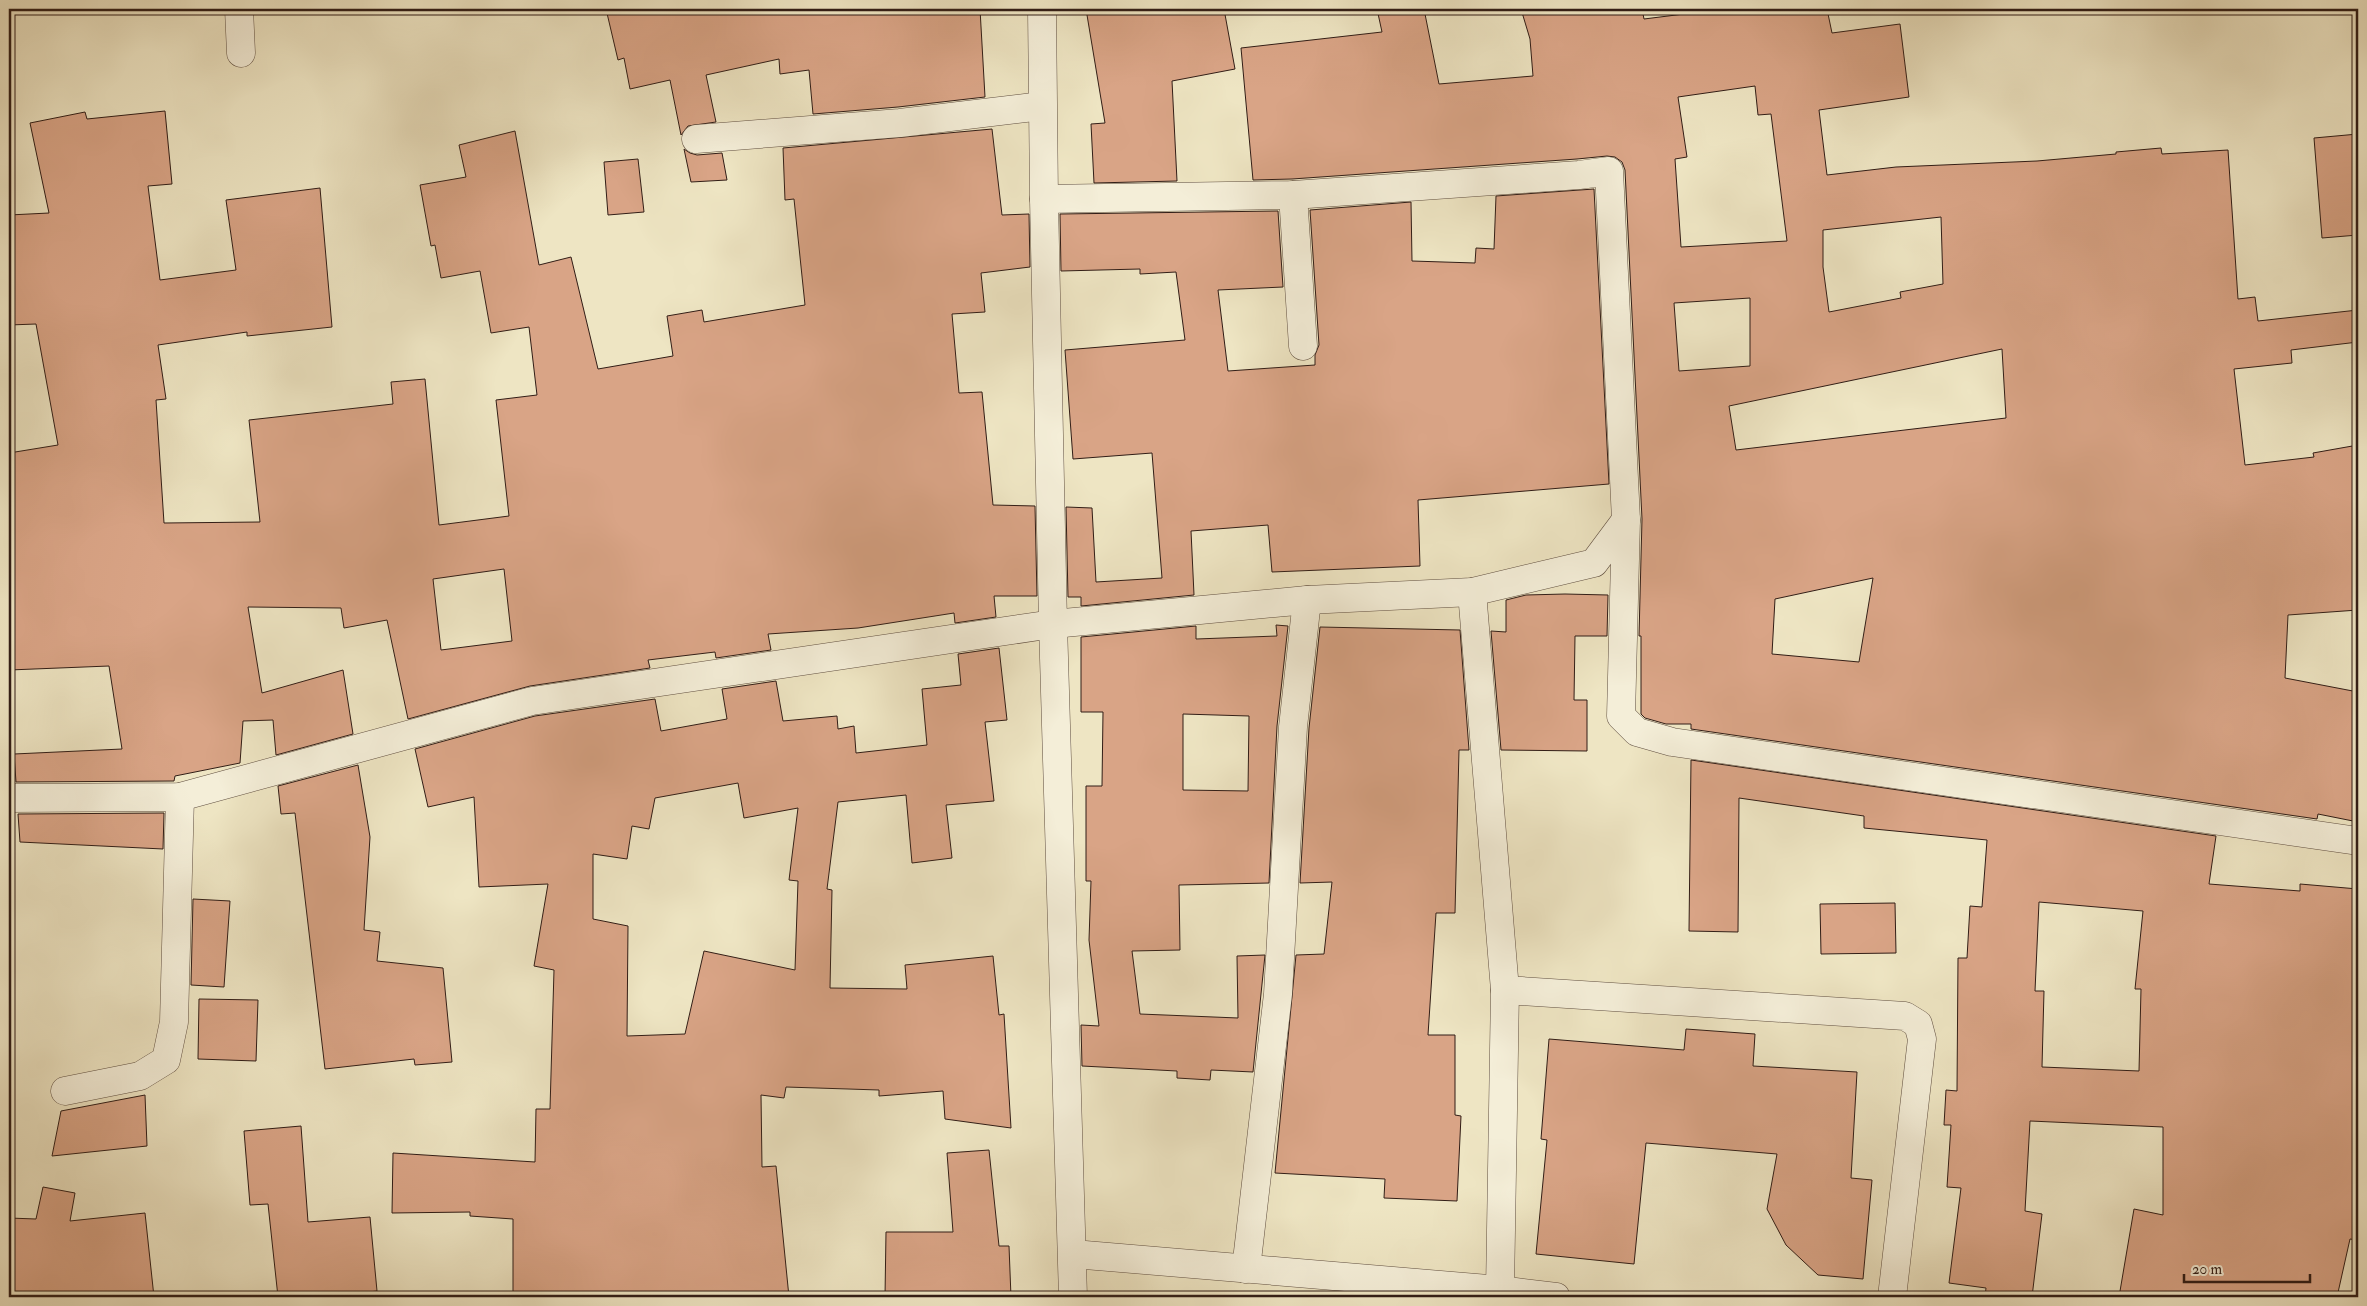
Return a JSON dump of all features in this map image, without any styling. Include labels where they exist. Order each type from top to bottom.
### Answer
[{"type":"street","points":[[239,9],[241,53]]},
{"type":"street","points":[[1042,9],[1042,106],[1053,624],[1073,1297]]},
{"type":"street","points":[[696,140],[900,123],[1042,106]]},
{"type":"street","points":[[1044,200],[1293,195],[1579,175],[1609,171],[1626,520],[1621,716],[1637,732],[1672,742],[2358,841]]},
{"type":"street","points":[[1293,195],[1303,346]]},
{"type":"street","points":[[9,798],[180,797],[532,701],[1053,624],[1307,600],[1472,592],[1594,562],[1626,520]]},
{"type":"street","points":[[1472,592],[1505,990],[1500,1290]]},
{"type":"street","points":[[1246,1269],[1278,994],[1293,727],[1307,600]]},
{"type":"street","points":[[65,1091],[140,1076],[166,1060],[174,1022],[180,797]]},
{"type":"street","points":[[1505,990],[1904,1016],[1918,1024],[1922,1040],[1892,1297]]},
{"type":"street","points":[[1073,1254],[1500,1290],[1556,1297]]},
{"type":"building","points":[[606,9],[980,9],[985,97],[813,114],[809,70],[780,74],[779,59],[706,75],[716,122],[688,126],[681,135],[670,80],[630,89],[624,58],[618,60]]},
{"type":"building","points":[[1086,9],[1224,9],[1235,69],[1172,81],[1177,181],[1094,183],[1091,124],[1105,123]]},
{"type":"building","points":[[1377,9],[1424,9],[1439,84],[1533,76],[1530,39],[1521,9],[1642,9],[1644,19],[1724,9],[1827,9],[1832,33],[1900,24],[1909,97],[1819,110],[1827,175],[1896,167],[2037,161],[2161,148],[2162,154],[2228,150],[2238,299],[2255,297],[2258,321],[2358,310],[2358,342],[2291,350],[2292,363],[2234,369],[2245,465],[2314,457],[2313,453],[2358,445],[2358,610],[2288,615],[2285,678],[2358,692],[2358,822],[2318,814],[2317,819],[1691,729],[1691,724],[1666,724],[1645,718],[1641,714],[1641,636],[1639,636],[1642,519],[1625,170],[1622,162],[1615,157],[1607,156],[1292,179],[1253,180],[1241,48],[1382,32]],"holes":[[[1755,86],[1758,115],[1771,114],[1787,241],[1681,247],[1675,159],[1687,157],[1678,97]],[[1941,217],[1943,284],[1900,292],[1901,298],[1829,312],[1823,267],[1823,230]],[[1750,298],[1750,366],[1679,371],[1674,303]],[[2002,349],[2006,418],[1736,450],[1729,406]],[[1873,578],[1859,662],[1772,654],[1775,599]]]},
{"type":"building","points":[[165,111],[172,184],[148,186],[160,280],[236,270],[226,200],[320,188],[332,327],[247,336],[247,332],[158,345],[166,399],[156,400],[164,523],[260,522],[249,420],[393,404],[391,382],[425,379],[439,525],[509,516],[496,400],[537,395],[529,327],[491,333],[480,271],[441,278],[435,245],[431,246],[420,185],[466,177],[459,145],[515,131],[539,265],[571,257],[598,369],[673,356],[667,316],[702,310],[704,322],[805,305],[794,199],[785,200],[783,148],[992,129],[1002,215],[1029,214],[1030,267],[981,273],[985,312],[952,314],[959,393],[982,392],[993,505],[1035,506],[1037,596],[994,596],[996,617],[955,623],[954,613],[858,628],[768,634],[771,650],[716,658],[715,652],[648,660],[650,668],[530,686],[408,719],[387,620],[344,628],[341,608],[248,607],[262,693],[343,670],[353,734],[276,755],[273,720],[243,721],[240,763],[175,776],[174,781],[16,782],[14,754],[122,749],[109,666],[9,670],[9,453],[58,445],[36,324],[9,325],[9,215],[49,213],[30,123],[85,112],[87,119]],"holes":[[[504,569],[512,641],[441,650],[433,579]]]},
{"type":"building","points":[[2358,134],[2358,235],[2322,238],[2314,138]]},
{"type":"building","points":[[684,149],[697,155],[722,153],[727,180],[691,182]]},
{"type":"building","points":[[638,159],[644,212],[608,215],[604,162]]},
{"type":"building","points":[[1594,189],[1609,484],[1418,500],[1420,566],[1272,572],[1268,525],[1191,531],[1194,595],[1081,606],[1081,597],[1068,597],[1066,507],[1092,508],[1096,582],[1162,578],[1152,453],[1073,459],[1065,350],[1185,340],[1176,272],[1140,274],[1140,269],[1061,271],[1060,214],[1278,211],[1283,287],[1218,290],[1228,371],[1315,365],[1315,355],[1319,345],[1310,210],[1411,202],[1412,261],[1475,263],[1476,248],[1494,249],[1496,196]]},
{"type":"building","points":[[1526,595],[1608,595],[1607,636],[1575,636],[1574,700],[1587,700],[1587,751],[1501,750],[1491,631],[1506,632],[1506,600]]},
{"type":"building","points":[[1276,625],[1288,626],[1277,726],[1269,883],[1179,885],[1180,950],[1132,951],[1140,1014],[1238,1018],[1237,956],[1265,955],[1253,1072],[1211,1070],[1210,1080],[1177,1078],[1177,1071],[1082,1066],[1081,1025],[1099,1026],[1089,940],[1091,881],[1086,881],[1086,786],[1102,786],[1103,712],[1081,712],[1081,637],[1196,626],[1196,639],[1277,636]],"holes":[[[1183,714],[1249,716],[1248,791],[1183,790]]]},
{"type":"building","points":[[1320,627],[1460,630],[1469,750],[1459,750],[1455,913],[1436,913],[1428,1035],[1455,1035],[1455,1115],[1461,1116],[1457,1201],[1384,1198],[1385,1179],[1275,1173],[1296,955],[1324,954],[1332,882],[1300,883],[1309,728]]},
{"type":"building","points":[[999,648],[1007,720],[985,722],[994,801],[946,805],[952,858],[912,863],[906,795],[838,802],[827,889],[832,890],[830,988],[907,989],[905,965],[993,956],[999,1015],[1004,1014],[1011,1128],[945,1119],[943,1091],[879,1096],[879,1090],[786,1087],[784,1098],[761,1095],[762,1167],[776,1166],[789,1297],[513,1297],[513,1219],[470,1216],[470,1212],[392,1213],[393,1153],[535,1162],[536,1109],[550,1109],[554,970],[534,966],[548,884],[479,887],[474,797],[428,807],[415,749],[535,716],[655,699],[661,731],[727,719],[722,689],[776,681],[783,721],[837,716],[838,729],[854,726],[856,753],[927,745],[922,689],[961,685],[958,654]],"holes":[[[738,783],[744,818],[798,808],[789,880],[798,881],[795,970],[704,951],[685,1034],[627,1036],[628,926],[593,919],[593,854],[627,859],[632,826],[649,829],[655,798]]]},
{"type":"building","points":[[1691,760],[2216,836],[2209,884],[2300,891],[2300,884],[2358,889],[2358,1240],[2350,1239],[2337,1297],[2119,1297],[2134,1209],[2163,1215],[2163,1127],[2030,1121],[2025,1211],[2042,1214],[2032,1297],[1985,1297],[1986,1288],[1949,1283],[1961,1188],[1947,1187],[1951,1125],[1944,1125],[1946,1090],[1957,1091],[1958,958],[1967,958],[1970,906],[1982,907],[1987,840],[1864,828],[1864,816],[1739,798],[1738,932],[1689,931]],"holes":[[[2039,902],[2143,911],[2135,989],[2141,989],[2139,1071],[2042,1067],[2044,991],[2035,991]]]},
{"type":"building","points":[[358,765],[370,837],[364,930],[380,932],[377,961],[443,968],[452,1062],[415,1065],[414,1059],[325,1069],[295,813],[281,814],[278,786]]},
{"type":"building","points":[[164,813],[163,849],[20,842],[18,814]]},
{"type":"building","points":[[193,899],[230,901],[224,987],[191,985]]},
{"type":"building","points":[[1895,903],[1896,953],[1821,954],[1820,904]]},
{"type":"building","points":[[199,999],[258,1000],[256,1061],[198,1059]]},
{"type":"building","points":[[1686,1029],[1755,1034],[1753,1066],[1857,1072],[1851,1178],[1872,1180],[1863,1279],[1818,1275],[1786,1245],[1767,1209],[1777,1154],[1646,1143],[1634,1264],[1536,1254],[1547,1140],[1541,1139],[1549,1039],[1684,1050]]},
{"type":"building","points":[[145,1095],[147,1146],[52,1156],[61,1111]]},
{"type":"building","points":[[301,1126],[308,1222],[370,1217],[377,1291],[360,1293],[360,1297],[278,1297],[268,1204],[250,1205],[244,1131]]},
{"type":"building","points":[[989,1150],[999,1246],[1009,1246],[1011,1297],[885,1297],[886,1232],[953,1232],[947,1153]]},
{"type":"building","points":[[43,1187],[75,1193],[70,1221],[145,1213],[154,1297],[9,1297],[9,1218],[36,1219]]}]
